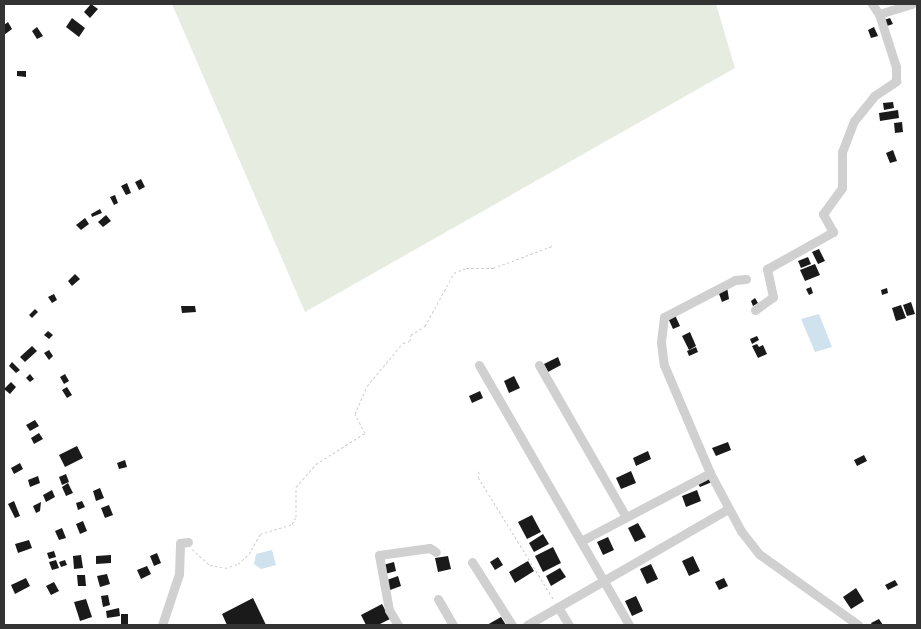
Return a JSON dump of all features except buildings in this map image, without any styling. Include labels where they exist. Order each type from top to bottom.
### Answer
[{"type":"street","points":[[755,310],[773,296],[767,269],[833,232],[823,214],[842,188],[842,152],[854,121],[874,96],[896,80],[896,67],[878,14],[872,4]]},
{"type":"street","points":[[878,14],[911,4]]},
{"type":"street","points":[[746,279],[735,280],[668,314],[663,322],[664,365],[710,473],[728,509],[758,554],[858,625]]},
{"type":"street","points":[[479,365],[629,625]]},
{"type":"street","points":[[539,365],[626,517]]},
{"type":"street","points":[[581,541],[710,473]]},
{"type":"street","points":[[527,625],[728,509]]},
{"type":"street","points":[[162,625],[180,574],[180,543],[188,542]]},
{"type":"street","points":[[398,625],[389,610],[379,555],[430,548],[436,552]]},
{"type":"street","points":[[472,562],[512,625]]},
{"type":"street","points":[[438,599],[453,625]]},
{"type":"street","points":[[558,607],[569,625]]},
{"type":"path","points":[[188,542],[210,565],[224,568],[238,564],[249,554],[260,534],[292,524],[296,518],[296,487],[316,464],[365,433],[355,414],[367,386],[381,373],[403,343],[410,340],[412,335],[426,326],[454,273],[466,268],[494,268],[552,246]]},
{"type":"path","points":[[479,470],[478,477],[558,607]]},
{"type":"shaded area","points":[[172,4],[716,4],[735,68],[305,312]]},
{"type":"water","points":[[819,314],[832,347],[815,352],[801,319]]},
{"type":"water","points":[[272,550],[276,565],[261,569],[254,564],[256,554]]}]
